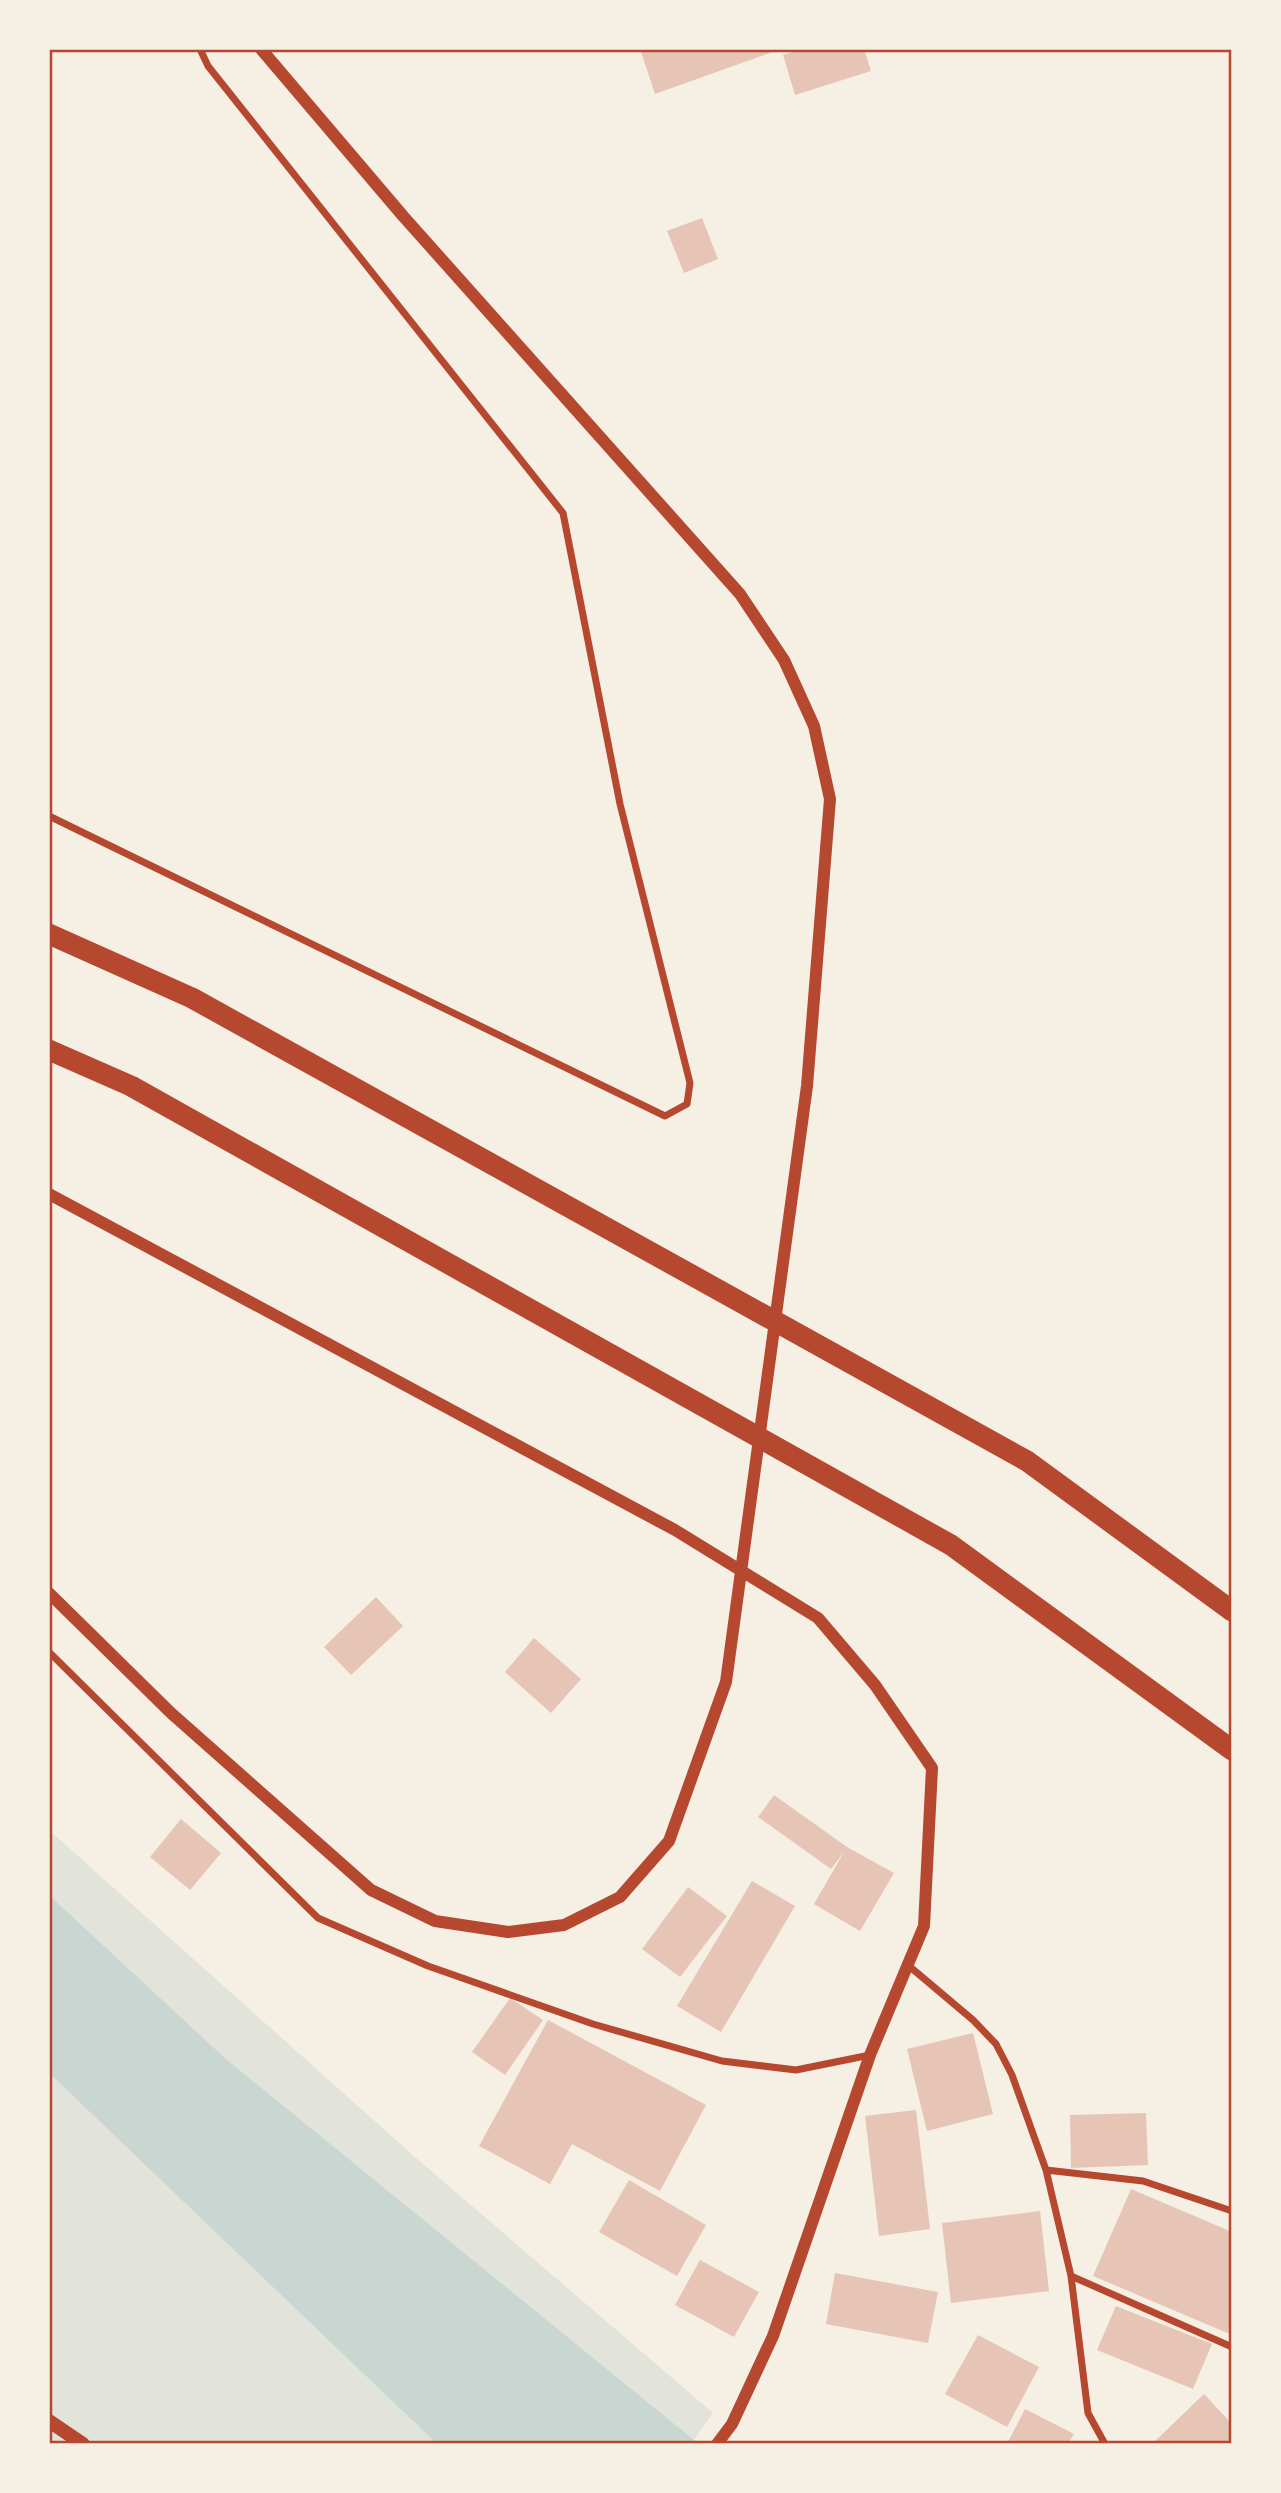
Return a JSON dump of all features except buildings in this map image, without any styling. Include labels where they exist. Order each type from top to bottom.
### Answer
[{"type":"highway","points":[[49,933],[192,998],[1027,1461],[1232,1611]]},
{"type":"highway","points":[[49,1049],[131,1087],[951,1545],[1232,1750]]},
{"type":"main road","points":[[49,2421],[83,2444]]},
{"type":"street","points":[[49,816],[665,1116],[687,1104],[691,1083],[620,804],[563,513],[208,66],[200,49]]},
{"type":"street","points":[[49,1592],[171,1713],[371,1890],[435,1922],[508,1932],[564,1925],[620,1897],[669,1841],[726,1682],[807,1086],[830,799],[814,726],[784,660],[740,594],[403,216],[261,49]]},
{"type":"street","points":[[49,1194],[675,1530],[818,1618],[875,1685],[932,1768],[924,1926],[870,2055],[773,2336],[732,2424],[719,2440]]},
{"type":"street","points":[[49,1653],[318,1918],[441,1971],[593,2025],[722,2061],[796,2070],[870,2055]]},
{"type":"street","points":[[909,1966],[973,2020],[996,2044],[1013,2075],[1046,2170],[1071,2276],[1088,2413],[1105,2444]]},
{"type":"street","points":[[1046,2170],[1143,2181],[1232,2211]]},
{"type":"street","points":[[1071,2276],[1232,2347]]},
{"type":"shaded area","points":[[49,1830],[415,2157],[713,2413],[694,2440],[226,2059],[49,1895]]},
{"type":"shaded area","points":[[49,1895],[226,2059],[699,2444],[437,2444],[49,2073]]},
{"type":"shaded area","points":[[49,2073],[437,2444],[49,2444]]}]
